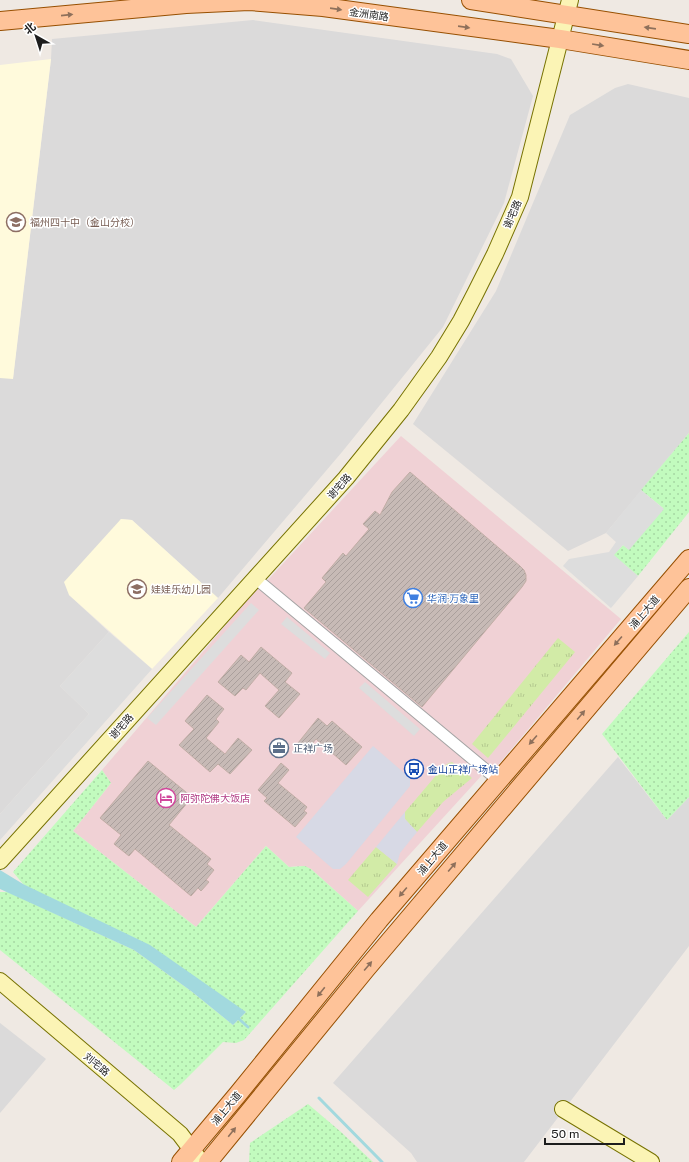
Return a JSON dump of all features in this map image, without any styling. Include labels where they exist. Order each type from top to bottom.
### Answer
[{"type":"main road","points":[[471,0],[568,8],[689,34]]},
{"type":"main road","name":"金洲南路","points":[[0,22],[186,4],[249,1],[323,7],[560,39],[689,60]]},
{"type":"main road","name":"浦上大道","points":[[192,1158],[379,920],[689,559]]},
{"type":"main road","name":"浦上大道","points":[[208,1162],[366,969],[689,588]]},
{"type":"street","name":"谢宅路","points":[[0,861],[346,478],[396,416],[439,357],[461,321],[495,254],[520,197],[568,8]]},
{"type":"street","points":[[255,578],[498,780]]},
{"type":"street","name":"刘宅路","points":[[0,981],[180,1134],[192,1158]]},
{"type":"street","points":[[563,1109],[651,1162]]},
{"type":"shaded area","points":[[253,20],[497,54],[511,59],[533,96],[504,203],[443,327],[342,452],[218,598],[132,520],[121,519],[69,595],[109,632],[60,686],[89,714],[0,814],[0,378],[13,378],[51,59],[52,39]]},
{"type":"shaded area","name":"福州四十中（金山分校）","points":[[51,59],[13,379],[0,378],[0,65]]},
{"type":"shaded area","points":[[628,84],[689,98],[689,433],[606,533],[568,551],[413,424],[496,291],[570,115],[615,88]]},
{"type":"shaded area","points":[[401,436],[621,619],[493,771],[266,582]]},
{"type":"shaded area","points":[[641,490],[664,509],[629,550],[623,545],[614,555],[638,576],[611,608],[563,566],[569,559],[609,552],[616,542],[606,533]]},
{"type":"shaded area","name":"娃娃乐幼儿园","points":[[121,519],[132,520],[218,598],[152,669],[69,595],[64,582]]},
{"type":"shaded area","points":[[259,586],[483,774],[358,911],[311,869],[300,866],[289,867],[266,846],[196,927],[73,831],[111,783],[102,770]]},
{"type":"shaded area","points":[[251,603],[259,610],[156,725],[147,718]]},
{"type":"shaded area","points":[[287,617],[330,653],[325,659],[281,624]]},
{"type":"shaded area","points":[[109,632],[152,669],[0,840],[0,814],[89,714],[60,686]]},
{"type":"shaded area","points":[[365,682],[420,729],[414,736],[359,688]]},
{"type":"shaded area","points":[[373,746],[410,778],[410,786],[346,864],[340,869],[333,869],[296,837]]},
{"type":"shaded area","points":[[618,757],[667,820],[689,797],[689,946],[524,1162],[417,1162],[411,1153],[333,1083]]},
{"type":"shaded area","points":[[405,812],[405,819],[417,832],[400,853],[397,864],[376,847]]},
{"type":"shaded area","points":[[0,1023],[46,1059],[0,1113]]},
{"type":"green space","points":[[689,433],[689,512],[638,576],[613,555],[623,545],[628,549],[663,508],[641,490]]},
{"type":"green space","points":[[689,632],[689,797],[667,820],[602,734]]},
{"type":"green space","points":[[558,638],[575,652],[488,758],[472,744]]},
{"type":"green space","points":[[452,762],[472,778],[443,802],[417,832],[405,819],[405,812],[444,766]]},
{"type":"green space","points":[[102,770],[111,783],[73,831],[196,927],[266,846],[289,867],[305,866],[311,869],[358,911],[244,1040],[236,1043],[223,1042],[174,1090],[0,950],[0,892],[8,892],[134,950],[191,991],[233,1025],[246,1012],[23,884],[13,872]]},
{"type":"green space","points":[[376,847],[397,864],[368,897],[348,880]]},
{"type":"green space","points":[[308,1104],[373,1162],[249,1162],[250,1143]]},
{"type":"water","points":[[0,870],[23,884],[150,945],[246,1012],[233,1025],[191,991],[134,950],[0,889]]},
{"type":"building","name":"华润·万象里","points":[[410,472],[520,566],[526,575],[526,581],[522,587],[422,707],[304,608],[326,582],[322,578],[343,553],[346,556],[369,529],[363,524],[375,511],[380,515],[392,492]]},
{"type":"building","points":[[261,647],[292,673],[285,682],[300,694],[279,718],[265,706],[279,690],[260,673],[246,690],[243,688],[235,696],[218,682],[241,655],[249,662]]},
{"type":"building","points":[[207,695],[224,709],[216,719],[219,722],[206,738],[225,754],[238,738],[252,750],[230,774],[218,764],[210,772],[179,745],[194,729],[185,721]]},
{"type":"building","points":[[318,718],[327,726],[332,721],[362,747],[346,765],[316,739],[307,750],[298,743]]},
{"type":"building","points":[[148,761],[192,797],[169,825],[211,859],[207,864],[214,870],[206,880],[209,882],[201,891],[198,888],[191,896],[135,849],[129,856],[114,844],[121,835],[100,818]]},
{"type":"building","points":[[281,763],[289,770],[278,783],[307,807],[304,811],[307,813],[295,827],[264,801],[267,798],[258,790]]},
{"type":"waterway","points":[[239,1019],[248,1027]]},
{"type":"waterway","points":[[319,1098],[382,1162]]},
{"type":"place","name":"福州四十中（金山分校）","points":[[16,222]]},
{"type":"place","name":"娃娃乐幼儿园","points":[[137,589]]},
{"type":"place","name":"华润·万象里","points":[[413,598]]},
{"type":"place","name":"正祥广场","points":[[279,748]]},
{"type":"place","name":"金山正祥广场站","points":[[414,769]]},
{"type":"place","name":"阿弥陀佛大饭店","points":[[166,798]]}]
